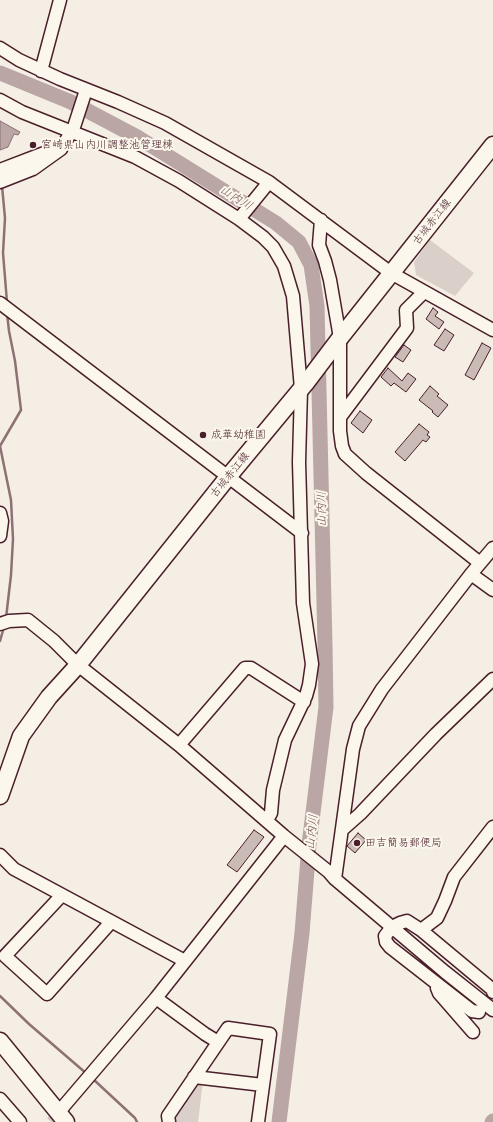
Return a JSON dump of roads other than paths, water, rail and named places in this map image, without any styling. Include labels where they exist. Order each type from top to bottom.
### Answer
[{"type":"main road","name":"古城赤江線","points":[[0,796],[21,736],[49,697],[78,665],[228,476],[303,386],[493,144]]},
{"type":"main road","points":[[0,1041],[65,1115]]},
{"type":"street","points":[[41,71],[60,0]]},
{"type":"street","points":[[0,48],[19,60],[85,94],[165,123],[269,182],[391,273],[493,330]]},
{"type":"street","points":[[0,182],[33,169],[61,149],[73,129],[85,94]]},
{"type":"street","points":[[0,100],[22,112],[73,129],[135,157],[178,181],[239,219],[263,237],[273,247],[284,266],[293,296],[303,386],[299,462],[303,604],[312,664],[309,685],[304,702],[285,740],[273,790],[271,813],[267,820]]},
{"type":"street","points":[[0,170],[52,150],[55,154]]},
{"type":"street","points":[[239,219],[269,182]]},
{"type":"street","points":[[321,220],[319,245],[330,280],[338,341],[342,446],[345,454],[366,473],[480,563]]},
{"type":"street","points":[[341,416],[407,328],[406,310],[424,292]]},
{"type":"street","points":[[1,303],[302,533]]},
{"type":"street","points":[[0,513],[2,521],[0,536]]},
{"type":"street","points":[[332,875],[342,829],[353,749],[359,726],[382,689],[471,574],[493,548]]},
{"type":"street","points":[[471,574],[493,590]]},
{"type":"street","points":[[0,624],[10,621],[28,620],[54,641],[78,665],[179,745],[445,972],[493,1010]]},
{"type":"street","points":[[179,745],[245,668],[251,668],[304,702]]},
{"type":"street","points":[[342,829],[360,814],[436,734],[493,679]]},
{"type":"street","points":[[421,930],[437,918],[454,877],[493,827]]},
{"type":"street","points":[[65,1115],[81,1086],[156,998],[284,836]]},
{"type":"street","points":[[0,855],[14,869],[185,961]]},
{"type":"street","points":[[62,895],[5,956],[46,994],[111,922]]},
{"type":"street","points":[[479,1012],[472,1010],[390,947],[386,942],[385,936],[392,927],[407,921],[421,930],[493,990],[493,994]]},
{"type":"street","points":[[436,983],[439,993],[473,1032]]},
{"type":"street","points":[[156,998],[218,1042]]},
{"type":"street","points":[[170,1122],[168,1116],[228,1028],[270,1034],[258,1122]]},
{"type":"street","points":[[194,1077],[263,1085]]},
{"type":"street","points":[[0,1099],[20,1122]]},
{"type":"waterway","name":"山内川","points":[[0,73],[71,102],[139,138],[276,223],[299,242],[311,265],[317,306],[326,707],[309,845],[302,933],[279,1122]]},
{"type":"waterway","points":[[2,186],[5,218],[3,253],[7,302]]},
{"type":"waterway","points":[[6,618],[13,539],[11,500],[0,446],[21,410],[7,313]]},
{"type":"waterway","points":[[0,641],[4,627]]},
{"type":"waterway","points":[[0,996],[29,1024],[87,1074]]},
{"type":"waterway","points":[[93,1079],[135,1118],[137,1122]]},
{"type":"tunnel","points":[[52,1122],[63,1107]]},
{"type":"place","name":"宮崎県山内川調整池管理棟","points":[[33,145]]},
{"type":"place","name":"成華幼稚園","points":[[203,435]]},
{"type":"place","name":"田吉簡易郵便局","points":[[357,843]]}]
